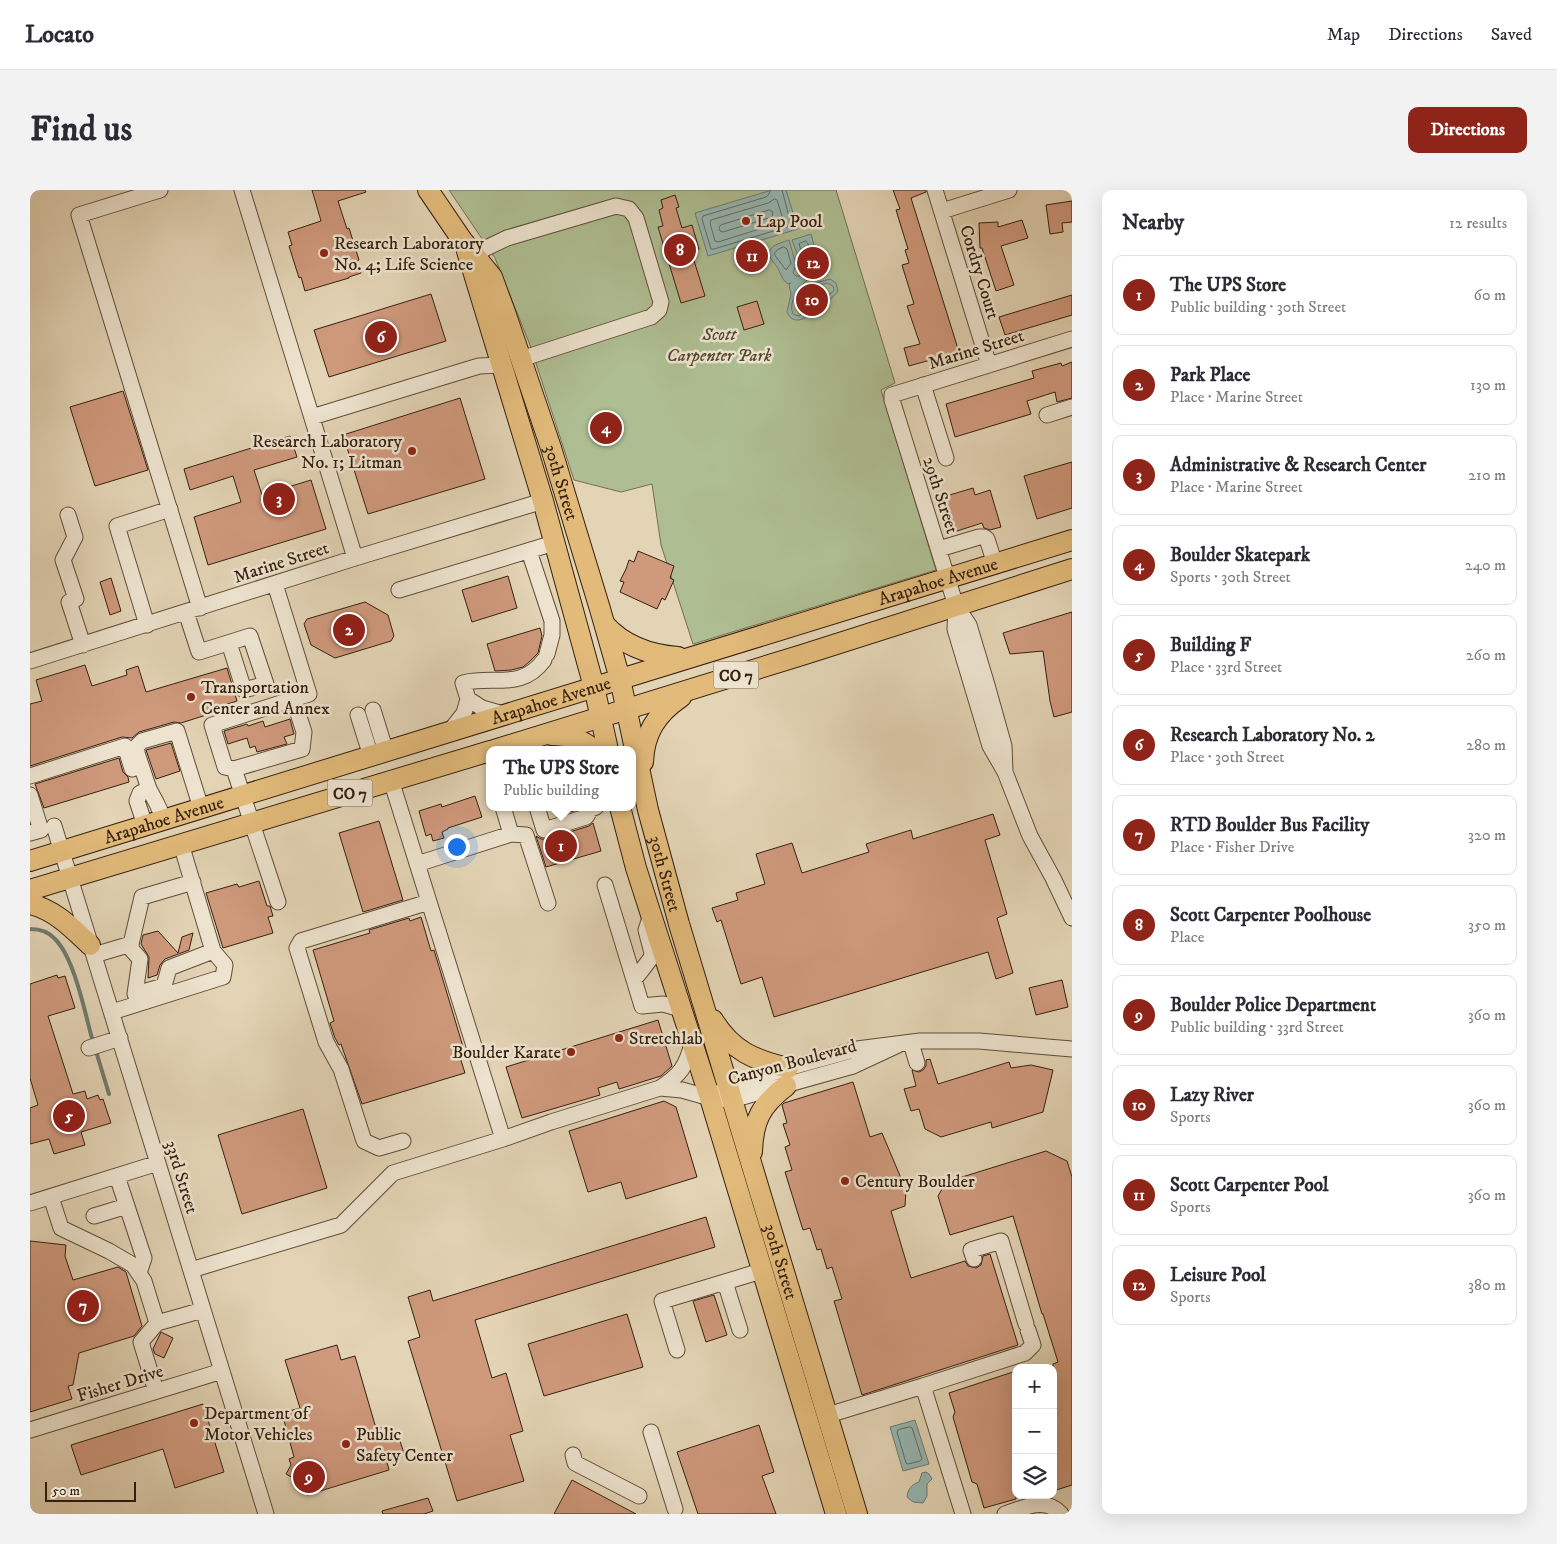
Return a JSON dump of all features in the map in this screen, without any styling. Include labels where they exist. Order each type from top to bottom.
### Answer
[{"type":"main road","name":"30th Street","points":[[428,190],[474,260],[594,687],[607,746]]},
{"type":"main road","name":"30th Street","points":[[474,260],[488,271],[496,287],[551,448],[605,625],[628,709],[635,746]]},
{"type":"main road","points":[[502,365],[521,359]]},
{"type":"main road","name":"Arapahoe Avenue","points":[[30,861],[1072,540]]},
{"type":"main road","name":"Arapahoe Avenue","points":[[507,746],[1072,569]]},
{"type":"main road","points":[[605,625],[621,640],[644,651],[658,656],[688,658]]},
{"type":"main road","points":[[643,789],[645,747],[652,726],[666,707],[699,687]]},
{"type":"main road","points":[[539,736],[555,735],[575,738],[589,746]]},
{"type":"main road","name":"Arapahoe Avenue","points":[[30,890],[486,752]]},
{"type":"main road","name":"30th Street","points":[[636,752],[643,789],[666,881],[857,1514]]},
{"type":"main road","name":"30th Street","points":[[621,811],[651,915],[710,1098],[836,1514]]},
{"type":"main road","points":[[30,904],[51,911],[62,919],[92,950]]},
{"type":"main road","points":[[704,1007],[718,1030],[738,1050],[787,1077],[760,1111],[752,1138],[751,1161]]},
{"type":"street","points":[[160,190],[79,215],[200,608]]},
{"type":"street","points":[[242,190],[355,558]]},
{"type":"street","name":"Cordry Court","points":[[935,190],[989,365]]},
{"type":"street","points":[[942,211],[1009,190]]},
{"type":"street","points":[[474,260],[484,249],[507,238],[616,206],[629,209],[636,218],[661,302],[659,310],[651,317],[521,359]]},
{"type":"street","name":"Marine Street","points":[[892,395],[1072,340]]},
{"type":"street","points":[[312,417],[479,366],[502,365]]},
{"type":"street","points":[[923,385],[946,458]]},
{"type":"street","name":"29th Street","points":[[892,395],[956,606],[969,625],[972,634],[1004,746],[1005,772],[1027,828],[1067,895],[1072,918]]},
{"type":"street","points":[[1047,415],[1072,407]]},
{"type":"street","name":"Marine Street","points":[[30,661],[355,558],[543,501]]},
{"type":"street","points":[[147,625],[117,526],[170,509]]},
{"type":"street","points":[[68,514],[75,537],[64,560],[76,600],[69,602],[83,645]]},
{"type":"street","points":[[939,549],[984,537],[988,539],[996,564]]},
{"type":"street","points":[[400,590],[554,543]]},
{"type":"street","points":[[450,731],[464,713],[468,699],[463,683],[475,680],[502,682],[516,680],[532,673],[546,657],[552,626],[529,550]]},
{"type":"street","points":[[275,584],[309,694],[212,725],[225,767],[234,769],[302,749]]},
{"type":"street","points":[[186,612],[199,652],[228,643]]},
{"type":"street","points":[[294,698],[304,732],[302,749],[310,774]]},
{"type":"street","points":[[468,699],[482,708],[503,714]]},
{"type":"street","points":[[373,710],[378,754]]},
{"type":"street","points":[[358,715],[378,754]]},
{"type":"street","points":[[144,791],[137,746],[142,741],[177,731],[201,808]]},
{"type":"street","points":[[30,776],[125,746],[144,791],[157,804],[154,822]]},
{"type":"street","points":[[234,769],[278,902]]},
{"type":"street","points":[[390,780],[503,1139]]},
{"type":"street","name":"33rd Street","points":[[30,794],[41,830],[61,851],[70,878],[266,1514]]},
{"type":"street","points":[[505,811],[519,835],[548,903]]},
{"type":"street","points":[[538,811],[544,830]]},
{"type":"street","points":[[417,864],[519,835],[544,830],[586,817],[591,811]]},
{"type":"street","points":[[110,1007],[223,977],[224,965],[213,951],[181,844]]},
{"type":"street","points":[[136,994],[140,959],[132,950],[131,944],[142,897],[193,882]]},
{"type":"street","points":[[605,885],[642,1006],[663,1004],[681,1009]]},
{"type":"street","points":[[403,1141],[379,1148],[364,1141],[341,1069],[326,1042],[297,948],[301,941],[429,902]]},
{"type":"street","points":[[633,977],[638,975],[651,958],[652,953],[646,930],[651,915]]},
{"type":"street","points":[[92,950],[131,944]]},
{"type":"street","points":[[110,1007],[136,994],[164,986],[168,968],[213,951]]},
{"type":"street","points":[[96,1046],[120,1038]]},
{"type":"street","name":"Canyon Boulevard","points":[[660,1088],[682,1090],[710,1098],[787,1077],[857,1049],[904,1044],[959,1040],[1072,1049]]},
{"type":"street","points":[[191,1270],[341,1225],[393,1173],[660,1088],[675,1078],[686,1066],[692,1044]]},
{"type":"street","points":[[904,1044],[917,1063]]},
{"type":"street","points":[[30,1203],[158,1163]]},
{"type":"street","points":[[117,1176],[144,1258],[139,1273]]},
{"type":"street","points":[[51,1197],[61,1228],[134,1265],[144,1281],[158,1323]]},
{"type":"street","points":[[94,1216],[127,1206]]},
{"type":"street","points":[[828,1415],[923,1386],[1003,1356],[1025,1353],[1033,1346],[1001,1241],[971,1250],[974,1259]]},
{"type":"street","points":[[678,1350],[662,1301],[761,1271]]},
{"type":"street","points":[[725,1282],[740,1330]]},
{"type":"street","points":[[156,1391],[141,1342],[158,1323],[203,1310]]},
{"type":"street","points":[[783,1344],[798,1350],[812,1364]]},
{"type":"street","name":"Fisher Drive","points":[[30,1430],[222,1371]]},
{"type":"street","points":[[923,1386],[964,1514]]},
{"type":"street","points":[[651,1432],[675,1509]]},
{"type":"street","points":[[573,1455],[575,1463],[639,1496]]},
{"type":"street","points":[[1005,1514],[1033,1505],[1044,1504],[1054,1506],[1061,1514]]},
{"type":"green space","name":"Scott Carpenter Park","points":[[449,190],[836,190],[895,383],[881,390],[936,570],[693,644],[661,545],[652,484],[621,492],[574,480],[530,345],[495,258]]},
{"type":"water","name":"Lap Pool","points":[[772,190],[786,190],[798,229],[708,256],[695,213]]},
{"type":"water","points":[[811,234],[816,252],[824,268],[821,278],[817,281],[808,279],[799,288],[830,279],[836,283],[838,291],[831,299],[817,298],[812,303],[817,306],[813,312],[809,309],[805,318],[799,320],[794,320],[788,315],[791,294],[789,285],[791,283],[788,284],[784,280],[769,253],[775,245],[789,240],[796,264],[793,273],[796,276],[800,276],[804,267],[792,240]],"holes":[[[827,283],[833,286],[834,290],[832,293],[815,294],[810,298],[801,314],[798,316],[793,314],[793,301],[802,292]]]},
{"type":"water","points":[[915,1420],[929,1464],[903,1471],[890,1427]]},
{"type":"water","points":[[926,1472],[932,1479],[927,1484],[927,1496],[923,1503],[913,1502],[907,1497],[908,1492],[912,1486],[919,1482],[922,1473]]},
{"type":"building","name":"Research Laboratory No. 4; Life Science","points":[[312,190],[365,190],[366,192],[338,201],[347,229],[349,228],[361,273],[305,291],[289,246],[292,245],[288,232],[321,221]]},
{"type":"building","points":[[893,190],[926,190],[926,192],[911,198],[959,352],[909,366],[904,348],[920,344],[907,306],[914,304],[902,265],[909,263],[905,250],[908,249],[896,210],[900,209]]},
{"type":"building","points":[[675,195],[679,207],[676,208],[682,228],[692,225],[699,249],[691,251],[705,296],[681,303],[658,227],[663,226],[659,210],[663,208],[661,200]]},
{"type":"building","points":[[1072,201],[1072,222],[1062,223],[1063,232],[1050,234],[1046,205]]},
{"type":"building","points":[[1022,220],[1028,238],[1001,246],[1014,285],[996,291],[982,248],[980,248],[979,223],[998,222],[998,227]]},
{"type":"building","points":[[431,294],[446,341],[329,377],[314,330]]},
{"type":"building","points":[[1072,295],[1072,315],[1005,335],[999,317]]},
{"type":"building","points":[[757,301],[764,324],[744,330],[737,307]]},
{"type":"building","points":[[1072,362],[1072,398],[1057,402],[1055,392],[1027,401],[1031,414],[955,437],[946,404],[1034,378],[1032,371],[1061,363],[1062,366]]},
{"type":"building","points":[[123,391],[148,470],[95,486],[70,407]]},
{"type":"building","name":"Research Laboratory No. 1; Litman","points":[[460,398],[485,479],[368,514],[343,435]]},
{"type":"building","points":[[290,436],[297,457],[254,470],[262,495],[311,480],[326,529],[208,565],[194,517],[241,502],[233,476],[190,490],[184,469]]},
{"type":"building","points":[[1072,462],[1072,508],[1037,519],[1024,476]]},
{"type":"building","points":[[973,488],[975,495],[990,490],[1001,527],[990,530],[984,528],[982,523],[954,532],[943,497]]},
{"type":"building","points":[[638,551],[674,566],[670,578],[674,580],[665,600],[662,598],[657,609],[620,592],[624,582],[620,581],[629,560],[634,562]]},
{"type":"building","points":[[508,576],[517,608],[472,622],[462,590]]},
{"type":"building","points":[[111,578],[121,611],[110,615],[100,582]]},
{"type":"building","points":[[365,602],[388,615],[394,636],[391,641],[335,658],[311,645],[304,624],[307,619]]},
{"type":"building","points":[[1072,612],[1072,712],[1054,717],[1043,651],[1010,654],[1003,633]]},
{"type":"building","points":[[540,628],[542,636],[538,653],[529,662],[523,667],[495,671],[487,644]]},
{"type":"building","points":[[85,665],[92,686],[127,675],[126,670],[138,666],[146,692],[227,668],[237,701],[221,706],[222,710],[181,723],[174,722],[139,732],[132,738],[122,737],[30,766],[30,704],[42,701],[36,680]]},
{"type":"building","points":[[290,719],[294,734],[284,737],[287,744],[257,752],[255,746],[250,748],[247,738],[228,744],[224,731],[263,721],[265,727]]},
{"type":"building","points":[[171,743],[180,771],[156,779],[146,750]]},
{"type":"building","points":[[119,758],[123,772],[128,777],[129,782],[44,808],[35,784]]},
{"type":"building","points":[[475,796],[482,817],[448,828],[442,832],[444,838],[433,841],[431,834],[426,836],[419,811],[441,804],[442,807]]},
{"type":"building","points":[[555,811],[573,811],[557,816]]},
{"type":"building","points":[[993,814],[1000,835],[985,840],[1007,914],[997,918],[1013,973],[996,979],[988,952],[774,1017],[762,977],[741,984],[721,920],[717,922],[712,908],[738,900],[736,893],[765,884],[756,854],[792,843],[802,873],[869,852],[866,844],[911,830],[913,839]]},
{"type":"building","points":[[379,821],[403,900],[363,912],[339,833]]},
{"type":"building","points":[[593,823],[601,851],[546,867],[536,836],[541,839],[547,839],[589,826]]},
{"type":"building","points":[[259,881],[267,906],[270,906],[273,916],[268,917],[273,933],[223,948],[206,893],[237,884],[239,887]]},
{"type":"building","points":[[421,917],[431,951],[434,950],[464,1050],[458,1051],[465,1073],[362,1104],[341,1044],[339,1045],[335,1038],[330,1023],[334,1021],[313,950],[370,933],[369,930],[409,918],[410,921]]},
{"type":"building","points":[[158,931],[178,953],[182,937],[193,933],[189,950],[165,959],[160,965],[157,975],[148,978],[149,957],[141,944],[143,935]]},
{"type":"building","points":[[57,975],[58,978],[65,976],[75,1008],[48,1016],[73,1094],[85,1091],[87,1099],[98,1095],[100,1100],[103,1099],[111,1123],[81,1132],[85,1145],[54,1154],[49,1139],[30,1144],[30,1108],[38,1105],[30,1078],[30,984]]},
{"type":"building","points":[[1062,980],[1068,1007],[1036,1015],[1029,988]]},
{"type":"building","points":[[658,1020],[672,1066],[661,1076],[619,1089],[617,1082],[598,1088],[600,1095],[522,1118],[506,1067]]},
{"type":"building","points":[[930,1059],[938,1084],[1009,1062],[1011,1068],[1031,1065],[1053,1070],[1043,1112],[992,1128],[991,1122],[941,1137],[925,1129],[919,1109],[911,1111],[904,1089],[916,1086],[912,1070],[919,1072],[923,1070],[926,1066],[926,1060]]},
{"type":"building","points":[[853,1082],[870,1137],[882,1133],[906,1190],[905,1206],[891,1211],[911,1278],[965,1261],[968,1266],[976,1268],[981,1265],[983,1256],[990,1254],[1018,1345],[862,1395],[834,1301],[842,1299],[832,1267],[827,1269],[821,1249],[817,1250],[810,1228],[803,1230],[785,1172],[792,1170],[785,1147],[790,1145],[783,1124],[787,1123],[782,1105]]},
{"type":"building","points":[[664,1101],[676,1107],[697,1177],[626,1199],[621,1182],[588,1192],[569,1131]]},
{"type":"building","points":[[303,1109],[327,1188],[242,1214],[218,1135]]},
{"type":"building","points":[[1046,1151],[1067,1161],[1072,1177],[1072,1485],[1057,1490],[1057,1364],[1053,1364],[1058,1362],[1013,1216],[950,1235],[938,1196],[946,1182]]},
{"type":"building","points":[[706,1217],[715,1247],[475,1320],[492,1378],[506,1373],[523,1431],[510,1435],[524,1481],[457,1501],[408,1341],[420,1337],[408,1297],[430,1290],[433,1301]]},
{"type":"building","points":[[30,1241],[66,1245],[65,1256],[73,1280],[118,1267],[126,1272],[142,1326],[134,1336],[79,1353],[73,1385],[68,1386],[72,1399],[30,1412]]},
{"type":"building","points":[[714,1295],[727,1335],[706,1342],[693,1301]]},
{"type":"building","points":[[627,1314],[643,1367],[544,1396],[528,1344]]},
{"type":"building","points":[[161,1332],[173,1338],[164,1358],[155,1354],[153,1349]]},
{"type":"building","name":"Public Safety Center","points":[[337,1345],[341,1360],[355,1356],[375,1425],[398,1435],[404,1453],[386,1459],[389,1470],[307,1495],[303,1483],[297,1486],[295,1479],[286,1474],[291,1465],[289,1459],[294,1457],[282,1413],[300,1408],[285,1360]]},
{"type":"building","points":[[1012,1372],[1012,1499],[1016,1499],[984,1508],[977,1484],[972,1482],[953,1417],[955,1412],[949,1393]]},
{"type":"building","points":[[203,1404],[224,1472],[175,1488],[163,1449],[81,1475],[71,1445]]},
{"type":"building","points":[[759,1425],[774,1472],[762,1476],[776,1514],[698,1514],[677,1452]]},
{"type":"building","points":[[572,1480],[636,1514],[554,1514]]},
{"type":"building","points":[[428,1498],[433,1511],[424,1514],[383,1514],[382,1511]]},
{"type":"waterway","points":[[30,929],[47,932],[62,948],[74,973],[93,1042]]},
{"type":"waterway","points":[[95,1048],[109,1094]]},
{"type":"place","name":"Lap Pool","points":[[746,221]]},
{"type":"place","name":"Scott Carpenter Poolhouse","points":[[680,250]]},
{"type":"place","name":"Research Laboratory No. 4; Life Science","points":[[324,253]]},
{"type":"place","name":"Scott Carpenter Pool","points":[[752,256]]},
{"type":"place","name":"Leisure Pool","points":[[813,263]]},
{"type":"place","name":"Lazy River","points":[[812,300]]},
{"type":"place","name":"Research Laboratory No. 2","points":[[381,337]]},
{"type":"place","name":"Boulder Skatepark","points":[[606,428]]},
{"type":"place","name":"Research Laboratory No. 1; Litman","points":[[412,451]]},
{"type":"place","name":"Administrative & Research Center","points":[[279,499]]},
{"type":"place","name":"Park Place","points":[[349,630]]},
{"type":"place","name":"Transportation Center and Annex","points":[[191,697]]},
{"type":"place","name":"The UPS Store","points":[[561,846]]},
{"type":"place","name":"Stretchlab","points":[[619,1038]]},
{"type":"place","name":"Boulder Karate","points":[[571,1052]]},
{"type":"place","name":"Building F","points":[[69,1116]]},
{"type":"place","name":"Century Boulder","points":[[845,1181]]},
{"type":"place","name":"RTD Boulder Bus Facility","points":[[83,1306]]},
{"type":"place","name":"Department of Motor Vehicles","points":[[194,1423]]},
{"type":"place","name":"Public Safety Center","points":[[346,1444]]},
{"type":"place","name":"Boulder Police Department","points":[[309,1477]]}]
